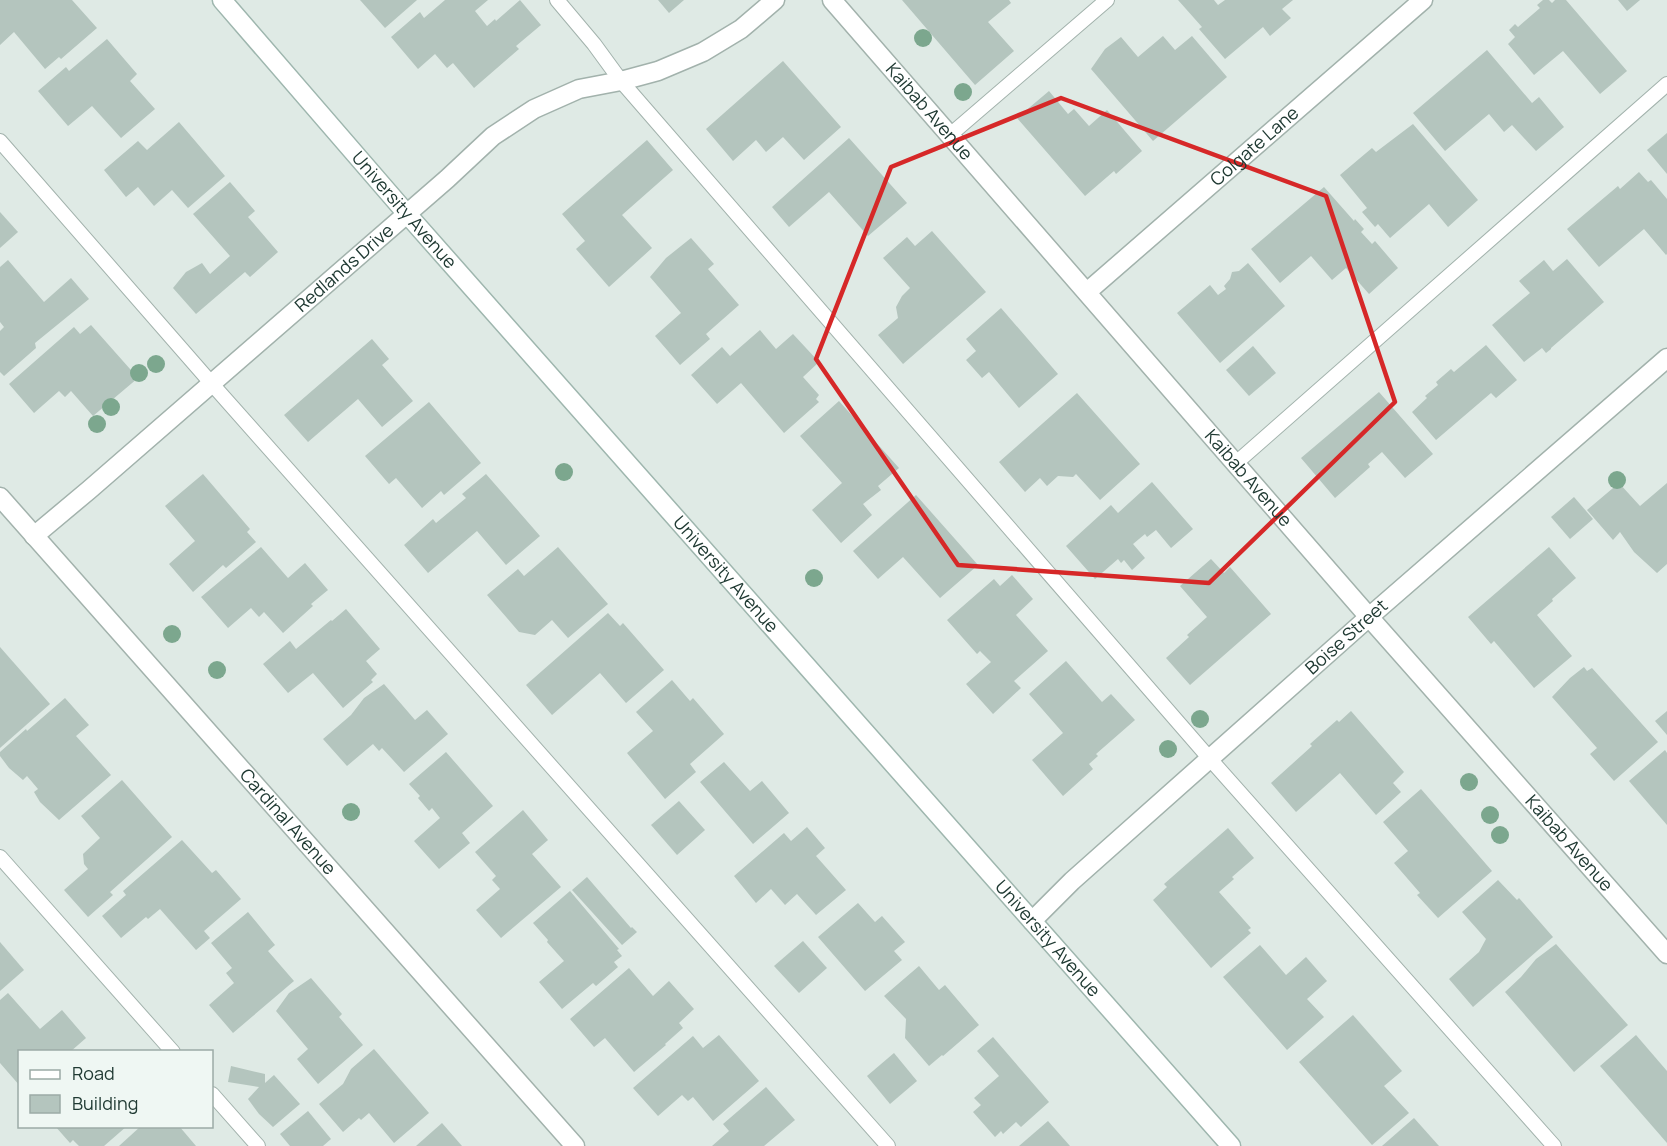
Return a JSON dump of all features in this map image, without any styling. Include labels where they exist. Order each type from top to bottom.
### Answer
[{"type":"street","name":"University Avenue","points":[[222,0],[407,214],[1231,1146]]},
{"type":"street","name":"Redlands Drive","points":[[34,536],[212,384],[447,179],[493,136],[534,109],[579,89],[658,71],[703,52],[741,29],[775,0]]},
{"type":"street","name":"Kaibab Avenue","points":[[832,0],[1369,617],[1667,954]]},
{"type":"street","name":"Colgate Lane","points":[[1087,292],[1422,0]]},
{"type":"street","name":"Boise Street","points":[[1032,921],[1072,881],[1369,617],[1667,358]]},
{"type":"street","name":"Cardinal Avenue","points":[[0,497],[575,1146]]},
{"type":"lane","points":[[557,0],[621,81],[1210,759],[1554,1146]]},
{"type":"lane","points":[[950,135],[1107,0]]},
{"type":"lane","points":[[1236,463],[1667,84]]},
{"type":"lane","points":[[0,141],[212,384],[888,1146]]},
{"type":"lane","points":[[0,857],[171,1050]]},
{"type":"lane","points":[[213,1095],[258,1146]]},
{"type":"highlighted area","points":[[1061,98],[1326,196],[1395,402],[1209,583],[958,565],[816,359],[891,167]]},
{"type":"building","points":[[0,0],[72,0],[97,28],[61,59],[59,57],[45,69],[14,32],[0,45]]},
{"type":"building","points":[[360,0],[417,0],[385,28]]},
{"type":"building","points":[[445,0],[488,0],[475,11],[487,26],[520,0],[541,25],[516,46],[519,49],[474,88],[453,63],[447,68],[435,54],[418,69],[391,37],[420,12],[424,18]]},
{"type":"building","points":[[658,0],[684,0],[669,13]]},
{"type":"building","points":[[902,0],[1009,0],[1011,3],[988,22],[1014,51],[975,85]]},
{"type":"building","points":[[1178,0],[1214,0],[1218,5],[1225,0],[1293,0],[1282,9],[1291,18],[1270,36],[1263,27],[1225,59],[1199,29],[1202,27]]},
{"type":"building","points":[[1543,0],[1549,0],[1552,3],[1555,0],[1566,0],[1627,71],[1600,94],[1563,51],[1534,75],[1508,44],[1515,37],[1509,30],[1515,24],[1518,27],[1540,8],[1537,5]]},
{"type":"building","points":[[1618,0],[1640,0],[1627,11]]},
{"type":"building","points":[[1163,36],[1175,50],[1192,36],[1227,77],[1153,141],[1091,69],[1105,49],[1121,37],[1138,57]]},
{"type":"building","points":[[107,39],[137,74],[130,81],[155,109],[121,138],[92,106],[68,126],[38,91],[66,67],[69,71]]},
{"type":"building","points":[[1487,50],[1532,103],[1539,97],[1564,127],[1536,151],[1512,125],[1504,132],[1489,114],[1445,151],[1413,113]]},
{"type":"building","points":[[783,61],[841,127],[804,160],[783,137],[766,152],[756,140],[733,161],[706,129]]},
{"type":"building","points":[[1049,91],[1068,114],[1074,109],[1089,126],[1107,110],[1142,151],[1116,174],[1114,171],[1085,196],[1017,118]]},
{"type":"building","points":[[179,122],[225,176],[188,208],[172,190],[154,206],[138,187],[126,197],[104,170],[138,141],[147,150]]},
{"type":"building","points":[[1413,124],[1478,200],[1448,227],[1429,204],[1390,238],[1378,224],[1375,227],[1362,212],[1367,208],[1340,175],[1372,148],[1376,152]]},
{"type":"building","points":[[1667,133],[1667,174],[1647,150]]},
{"type":"building","points":[[849,138],[907,203],[868,236],[829,192],[789,227],[772,207]]},
{"type":"building","points":[[647,140],[673,170],[622,215],[652,248],[609,287],[576,249],[585,241],[562,214]]},
{"type":"building","points":[[1639,172],[1648,182],[1651,180],[1667,199],[1667,254],[1644,229],[1599,267],[1567,229],[1618,186],[1620,189]]},
{"type":"building","points":[[230,182],[255,211],[248,217],[278,252],[250,277],[245,272],[196,314],[173,288],[186,272],[202,263],[210,274],[230,256],[193,214]]},
{"type":"building","points":[[1324,187],[1364,229],[1361,232],[1372,244],[1375,241],[1398,268],[1369,294],[1346,268],[1332,280],[1311,256],[1280,283],[1251,249]]},
{"type":"building","points":[[0,212],[18,232],[0,248]]},
{"type":"building","points":[[932,231],[986,292],[903,364],[878,335],[898,318],[896,307],[910,288],[883,258],[907,237],[915,246]]},
{"type":"building","points":[[691,238],[714,264],[708,269],[739,305],[706,334],[710,339],[680,365],[655,336],[681,313],[650,277],[666,258]]},
{"type":"building","points":[[1567,259],[1604,302],[1546,353],[1542,348],[1524,362],[1492,325],[1530,293],[1519,281],[1544,260],[1553,271]]},
{"type":"building","points":[[8,260],[44,302],[71,278],[89,299],[35,343],[36,348],[4,376],[0,372],[0,331],[4,327],[0,322],[0,267]]},
{"type":"building","points":[[1248,263],[1285,306],[1220,363],[1177,313],[1210,285],[1218,295],[1226,289],[1224,286],[1232,272],[1239,271]]},
{"type":"building","points":[[1001,308],[1058,374],[1019,408],[989,372],[982,378],[966,360],[976,351],[966,339]]},
{"type":"building","points":[[91,325],[138,378],[93,416],[71,391],[65,397],[59,391],[34,413],[9,384],[74,327],[80,334]]},
{"type":"building","points":[[760,330],[776,349],[793,334],[819,362],[803,377],[819,395],[816,399],[819,402],[784,433],[741,383],[717,404],[691,375],[722,347],[730,356]]},
{"type":"building","points":[[372,339],[389,359],[382,365],[413,401],[382,427],[358,399],[308,442],[284,415]]},
{"type":"building","points":[[1486,345],[1517,380],[1496,398],[1491,393],[1436,440],[1412,412],[1438,385],[1436,382],[1451,369],[1454,372]]},
{"type":"building","points":[[1253,346],[1276,373],[1249,396],[1226,370]]},
{"type":"building","points":[[1379,392],[1433,454],[1405,478],[1382,452],[1368,464],[1370,467],[1335,498],[1301,458]]},
{"type":"building","points":[[1077,393],[1140,464],[1100,500],[1076,474],[1073,477],[1058,476],[1047,486],[1040,478],[1025,492],[999,462]]},
{"type":"building","points":[[839,401],[899,468],[878,486],[881,490],[863,504],[872,515],[841,543],[812,510],[842,483],[800,436]]},
{"type":"building","points":[[429,402],[481,463],[444,495],[441,491],[422,508],[396,478],[389,484],[365,456]]},
{"type":"building","points":[[203,474],[250,529],[247,532],[256,542],[226,568],[223,565],[193,592],[169,564],[195,541],[165,506]]},
{"type":"building","points":[[486,474],[540,536],[506,565],[477,531],[428,573],[404,545],[433,519],[436,523],[466,498],[462,494]]},
{"type":"building","points":[[1152,482],[1193,529],[1171,548],[1156,530],[1147,537],[1145,534],[1133,544],[1145,558],[1132,570],[1124,560],[1121,563],[1118,559],[1095,579],[1066,546],[1111,505],[1118,513]]},
{"type":"building","points":[[1619,483],[1640,506],[1667,483],[1667,564],[1657,573],[1634,552],[1620,532],[1613,540],[1587,510]]},
{"type":"building","points":[[916,495],[978,565],[940,598],[903,557],[878,579],[853,551]]},
{"type":"building","points":[[1574,497],[1593,519],[1570,539],[1551,517]]},
{"type":"building","points":[[261,547],[288,578],[305,563],[328,590],[283,633],[264,612],[259,617],[251,608],[228,628],[201,597]]},
{"type":"building","points":[[558,547],[608,604],[568,638],[552,620],[535,635],[519,632],[487,595],[518,569],[524,576]]},
{"type":"building","points":[[1549,547],[1576,578],[1537,615],[1572,656],[1534,688],[1494,641],[1491,644],[1468,617]]},
{"type":"building","points":[[1211,559],[1224,573],[1230,567],[1271,614],[1190,685],[1166,658],[1207,617],[1180,586]]},
{"type":"building","points":[[1012,575],[1033,599],[1016,615],[1048,651],[1014,681],[1021,688],[993,714],[966,684],[991,662],[980,651],[977,654],[947,620],[994,579],[1000,586]]},
{"type":"building","points":[[346,609],[380,649],[366,661],[377,674],[371,680],[373,682],[343,708],[313,673],[288,693],[263,664],[290,641],[296,649]]},
{"type":"building","points":[[608,613],[620,626],[623,623],[664,670],[626,703],[600,673],[552,715],[526,685]]},
{"type":"building","points":[[0,647],[50,704],[0,748]]},
{"type":"building","points":[[1066,661],[1102,702],[1111,694],[1135,720],[1096,754],[1098,756],[1089,764],[1093,769],[1063,796],[1032,760],[1063,733],[1029,694]]},
{"type":"building","points":[[1584,667],[1587,671],[1592,668],[1658,742],[1614,781],[1590,754],[1597,748],[1552,697]]},
{"type":"building","points":[[672,680],[690,701],[693,698],[724,734],[690,764],[696,772],[665,799],[627,753],[653,731],[636,712]]},
{"type":"building","points":[[384,684],[415,720],[427,710],[448,734],[404,772],[382,748],[379,751],[373,744],[347,766],[323,739],[351,715],[364,698]]},
{"type":"building","points":[[65,698],[89,725],[76,736],[111,775],[59,820],[40,802],[34,792],[38,789],[27,776],[23,780],[9,768],[0,756],[0,752]]},
{"type":"building","points":[[1351,711],[1404,772],[1393,783],[1401,792],[1376,815],[1340,773],[1296,812],[1271,783],[1312,746],[1310,744]]},
{"type":"building","points":[[1667,711],[1667,735],[1655,721]]},
{"type":"building","points":[[1665,750],[1667,753],[1667,825],[1629,781]]},
{"type":"building","points":[[446,752],[493,806],[462,833],[470,843],[439,869],[414,841],[440,818],[432,808],[429,811],[409,784]]},
{"type":"building","points":[[724,762],[750,791],[762,781],[789,813],[753,844],[700,782]]},
{"type":"building","points":[[122,780],[172,837],[110,892],[113,895],[88,917],[64,890],[88,869],[84,864],[83,854],[100,838],[81,816]]},
{"type":"building","points":[[1421,789],[1492,871],[1438,918],[1417,895],[1420,893],[1394,863],[1408,851],[1383,822]]},
{"type":"building","points":[[679,801],[705,830],[677,855],[651,825]]},
{"type":"building","points":[[523,810],[548,840],[532,854],[561,887],[501,938],[476,910],[500,889],[492,880],[496,876],[475,852]]},
{"type":"building","points":[[807,827],[825,848],[816,856],[846,890],[816,915],[797,894],[785,905],[771,889],[756,903],[734,876],[784,833],[791,841]]},
{"type":"building","points":[[1228,828],[1254,858],[1219,892],[1251,928],[1248,930],[1251,933],[1211,968],[1153,900],[1167,887],[1164,884]]},
{"type":"building","points":[[182,840],[212,873],[216,870],[241,899],[204,931],[210,938],[196,950],[160,909],[148,919],[146,917],[121,938],[102,916],[126,895],[123,891]]},
{"type":"building","points":[[587,877],[637,932],[622,945],[572,890]]},
{"type":"building","points":[[1498,880],[1517,900],[1519,898],[1553,937],[1473,1007],[1449,979],[1479,952],[1486,939],[1462,912]]},
{"type":"building","points":[[570,891],[619,949],[617,950],[622,956],[614,962],[618,967],[596,986],[593,983],[562,1009],[539,982],[564,961],[533,923]]},
{"type":"building","points":[[858,903],[875,922],[882,916],[905,942],[894,951],[902,960],[865,991],[818,937]]},
{"type":"building","points":[[248,912],[275,945],[268,951],[294,981],[233,1033],[209,1005],[234,983],[226,973],[232,968],[211,943]]},
{"type":"building","points":[[803,941],[827,968],[799,993],[774,966]]},
{"type":"building","points":[[0,942],[24,970],[0,991]]},
{"type":"building","points":[[1556,944],[1628,1025],[1574,1072],[1505,992],[1536,959]]},
{"type":"building","points":[[1260,945],[1286,975],[1306,957],[1327,981],[1307,999],[1324,1017],[1287,1050],[1223,977]]},
{"type":"building","points":[[919,966],[939,990],[945,985],[979,1025],[929,1066],[905,1038],[906,1019],[884,996]]},
{"type":"building","points":[[629,968],[653,996],[669,981],[694,1009],[679,1023],[683,1028],[634,1072],[605,1038],[594,1047],[570,1019]]},
{"type":"building","points":[[311,978],[342,1014],[339,1017],[363,1045],[318,1084],[297,1059],[308,1049],[276,1011],[289,993]]},
{"type":"building","points":[[8,993],[40,1029],[62,1010],[86,1038],[72,1050],[18,1050],[18,1084],[0,1063],[0,1000]]},
{"type":"building","points":[[1353,1015],[1402,1071],[1384,1086],[1409,1113],[1372,1145],[1299,1062]]},
{"type":"building","points":[[719,1035],[759,1081],[713,1121],[693,1097],[688,1101],[682,1095],[658,1116],[633,1088],[693,1036],[703,1048]]},
{"type":"building","points":[[1636,1035],[1667,1071],[1667,1143],[1600,1066]]},
{"type":"building","points":[[993,1037],[1049,1102],[1021,1127],[1016,1122],[1003,1134],[1001,1131],[995,1137],[973,1112],[981,1105],[974,1098],[999,1076],[977,1051]]},
{"type":"building","points":[[374,1049],[429,1113],[394,1143],[369,1113],[361,1120],[359,1118],[343,1132],[319,1104],[343,1084],[351,1069]]},
{"type":"building","points":[[894,1053],[917,1081],[890,1104],[867,1076]]},
{"type":"building","points":[[231,1066],[265,1074],[265,1083],[274,1075],[300,1104],[273,1127],[248,1099],[259,1087],[228,1082]]},
{"type":"building","points":[[766,1087],[795,1120],[764,1146],[712,1146],[729,1131],[723,1124]]},
{"type":"building","points":[[308,1111],[331,1139],[323,1146],[290,1146],[280,1134]]},
{"type":"building","points":[[1414,1118],[1439,1146],[1382,1146]]},
{"type":"building","points":[[1048,1121],[1070,1146],[1019,1146]]},
{"type":"building","points":[[442,1123],[462,1146],[416,1146]]},
{"type":"building","points":[[57,1128],[125,1128],[104,1146],[79,1146],[73,1140],[70,1143]]},
{"type":"building","points":[[139,1128],[181,1128],[196,1146],[119,1146]]}]
